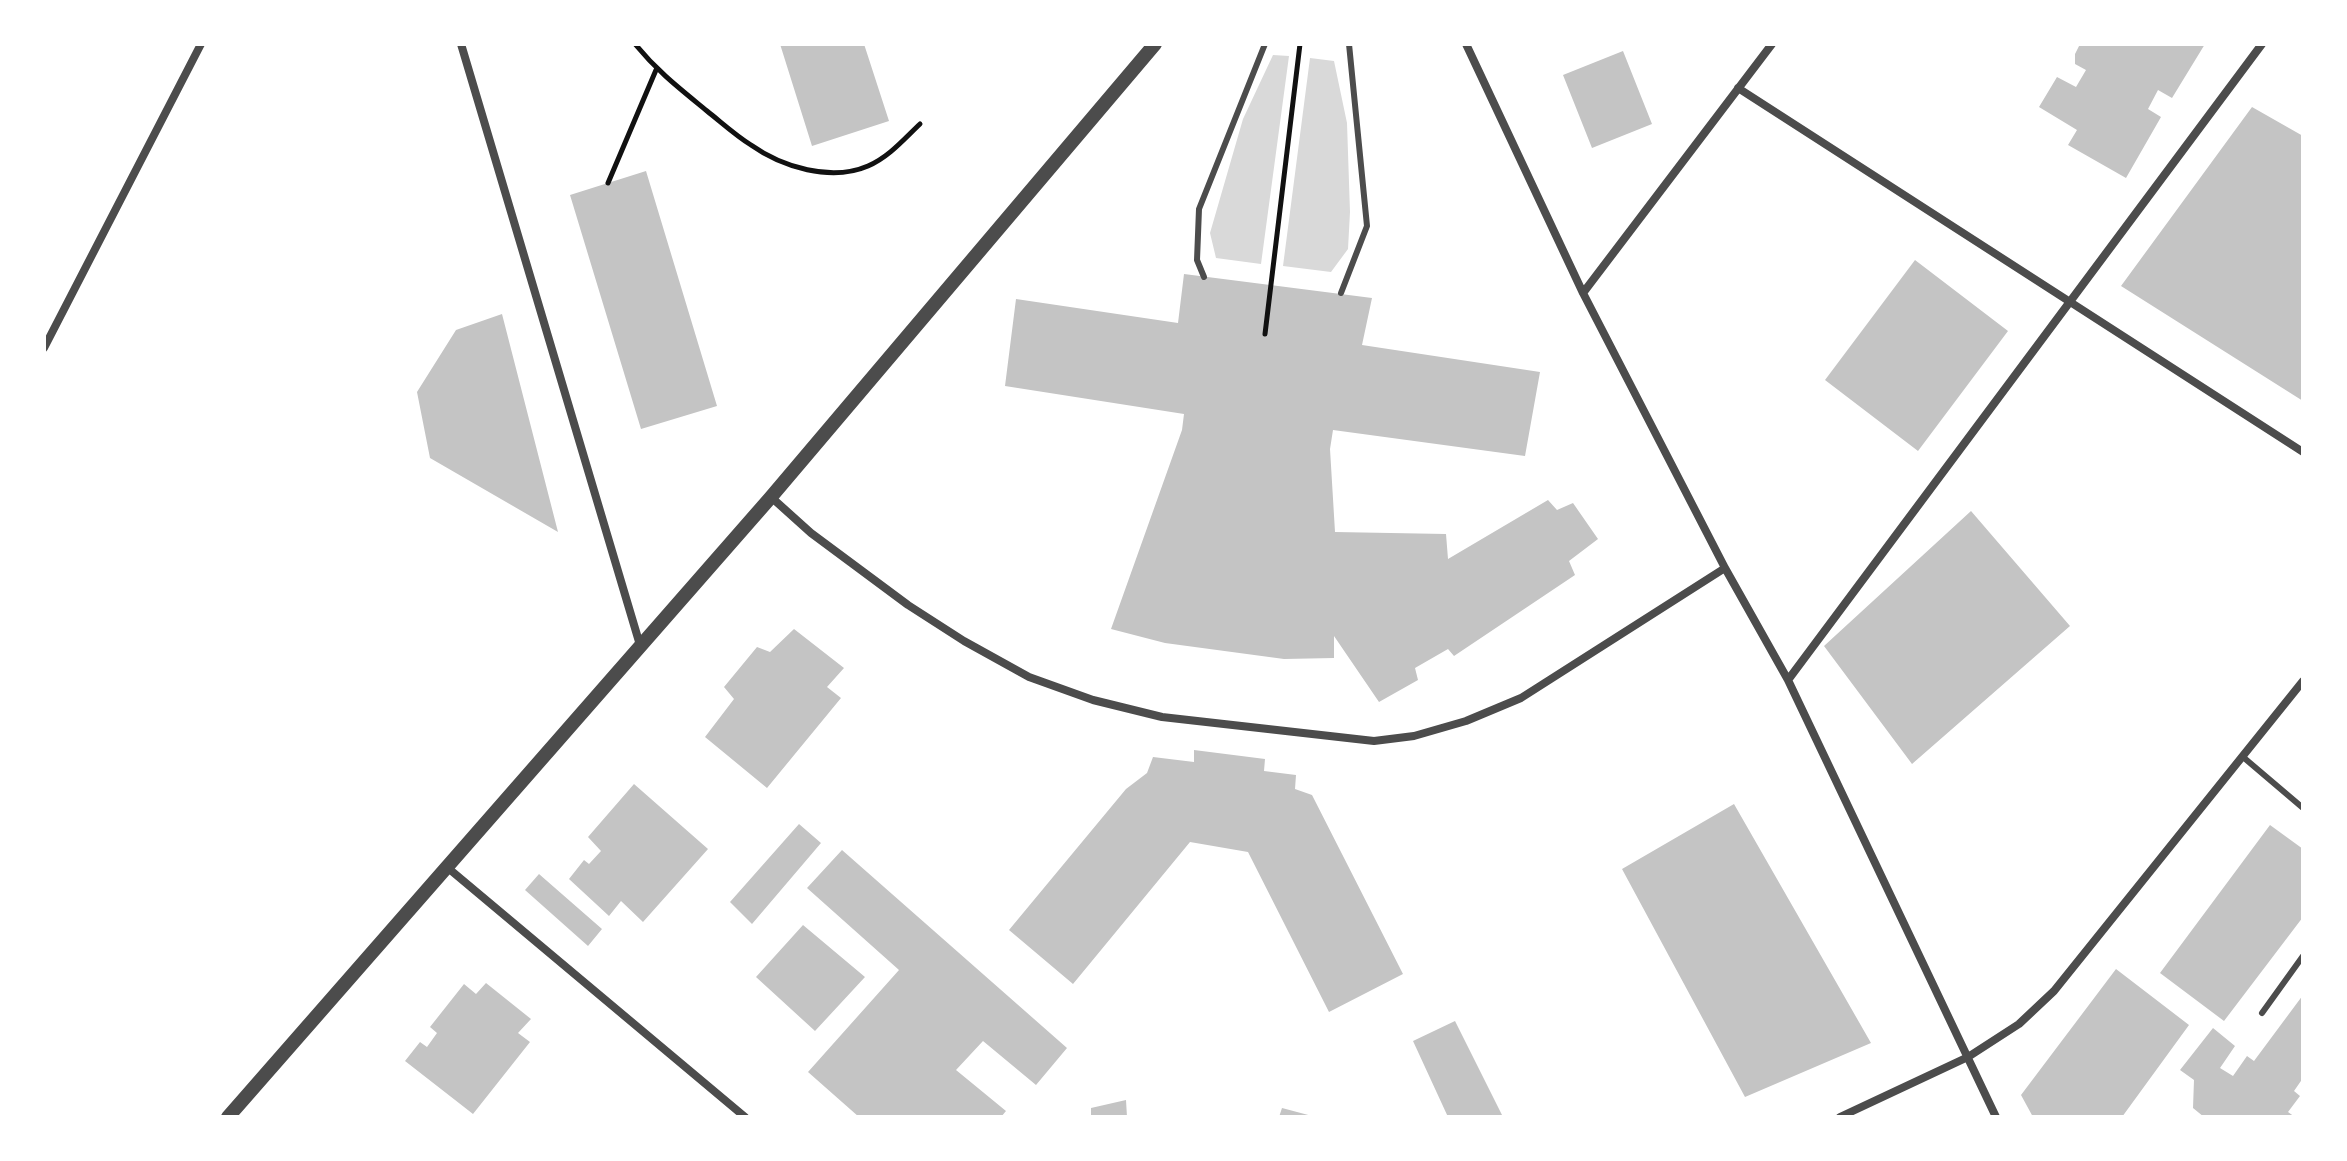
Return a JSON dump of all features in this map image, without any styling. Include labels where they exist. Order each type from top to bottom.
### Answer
[{"type":"street","points":[[44,348],[201,44]]},
{"type":"street","points":[[461,44],[641,646]]},
{"type":"street","points":[[228,1117],[771,497],[1155,44]]},
{"type":"street","points":[[1466,44],[1583,293],[1725,568],[1788,680],[1996,1117]]},
{"type":"street","points":[[1583,293],[1772,44]]},
{"type":"street","points":[[1788,680],[2262,44]]},
{"type":"street","points":[[1738,88],[2303,452]]},
{"type":"street","points":[[771,497],[850,564],[908,605],[1029,677],[1093,700],[1162,717],[1374,741],[1414,736],[1466,721],[1521,698],[1725,568]]},
{"type":"street","points":[[1840,1117],[1968,1057],[2019,1024],[2054,991],[2303,681]]},
{"type":"street","points":[[448,868],[745,1117]]},
{"type":"lane","points":[[1204,277],[1197,260],[1199,209],[1265,44]]},
{"type":"lane","points":[[1341,293],[1367,226],[1349,44]]},
{"type":"lane","points":[[2243,757],[2303,808]]},
{"type":"lane","points":[[2262,1013],[2303,956]]},
{"type":"path","points":[[635,44],[656,70],[751,146],[770,157],[821,172],[846,172],[866,167],[885,157],[920,124]]},
{"type":"path","points":[[1265,334],[1300,44]]},
{"type":"path","points":[[608,183],[656,70]]},
{"type":"shaded area","points":[[1273,55],[1289,56],[1261,264],[1216,258],[1210,233],[1243,119]]},
{"type":"shaded area","points":[[1310,58],[1334,61],[1347,123],[1348,249],[1331,272],[1283,266]]},
{"type":"building","points":[[780,44],[864,44],[889,121],[812,146]]},
{"type":"building","points":[[2080,44],[2205,44],[2172,98],[2158,90],[2148,109],[2161,117],[2126,178],[2068,145],[2077,130],[2039,107],[2057,77],[2076,87],[2086,70],[2075,64],[2075,54]]},
{"type":"building","points":[[1623,51],[1652,124],[1592,148],[1563,75]]},
{"type":"building","points":[[2252,107],[2303,136],[2303,401],[2121,286]]},
{"type":"building","points":[[646,171],[717,406],[641,429],[570,195]]},
{"type":"building","points":[[1915,260],[2008,331],[1918,451],[1825,380]]},
{"type":"building","points":[[1184,274],[1372,298],[1362,345],[1540,372],[1525,456],[1333,430],[1330,449],[1335,532],[1446,534],[1448,559],[1548,500],[1557,510],[1573,503],[1598,539],[1569,561],[1575,575],[1454,656],[1448,649],[1415,668],[1418,680],[1379,702],[1334,636],[1334,658],[1284,659],[1165,643],[1111,629],[1182,430],[1184,414],[1005,386],[1016,299],[1178,323]]},
{"type":"building","points":[[502,314],[558,532],[430,458],[417,392],[456,330]]},
{"type":"building","points":[[1971,511],[2070,626],[1912,764],[1824,646]]},
{"type":"building","points":[[794,629],[844,668],[827,687],[841,698],[767,788],[705,737],[734,699],[724,687],[757,647],[770,652]]},
{"type":"building","points":[[1194,750],[1265,759],[1264,771],[1296,775],[1295,789],[1312,795],[1403,974],[1329,1012],[1248,852],[1190,842],[1073,984],[1009,930],[1126,789],[1147,773],[1153,757],[1194,762]]},
{"type":"building","points":[[634,784],[708,849],[643,922],[621,901],[609,916],[569,879],[584,860],[589,864],[601,851],[588,837]]},
{"type":"building","points":[[1734,804],[1871,1043],[1745,1097],[1622,869]]},
{"type":"building","points":[[799,824],[821,843],[752,924],[730,902]]},
{"type":"building","points":[[2270,825],[2303,849],[2303,917],[2224,1021],[2160,973]]},
{"type":"building","points":[[842,850],[1067,1048],[1036,1085],[983,1041],[956,1070],[1006,1111],[1001,1117],[859,1117],[808,1072],[899,970],[807,888]]},
{"type":"building","points":[[539,874],[602,929],[588,946],[525,890]]},
{"type":"building","points":[[803,925],[865,977],[815,1031],[756,977]]},
{"type":"building","points":[[2116,969],[2189,1025],[2122,1117],[2033,1117],[2021,1095]]},
{"type":"building","points":[[486,983],[531,1019],[518,1033],[530,1042],[473,1114],[405,1061],[420,1042],[427,1047],[437,1033],[430,1027],[464,984],[476,994]]},
{"type":"building","points":[[2303,995],[2303,1078],[2294,1091],[2300,1096],[2288,1112],[2295,1117],[2204,1117],[2193,1108],[2194,1080],[2180,1070],[2213,1028],[2235,1046],[2220,1068],[2233,1076],[2247,1056],[2254,1061]]},
{"type":"building","points":[[1455,1021],[1503,1117],[1448,1117],[1413,1041]]},
{"type":"building","points":[[1126,1100],[1127,1117],[1091,1117],[1091,1108]]},
{"type":"building","points":[[1282,1108],[1312,1116],[1312,1117],[1279,1117]]}]
